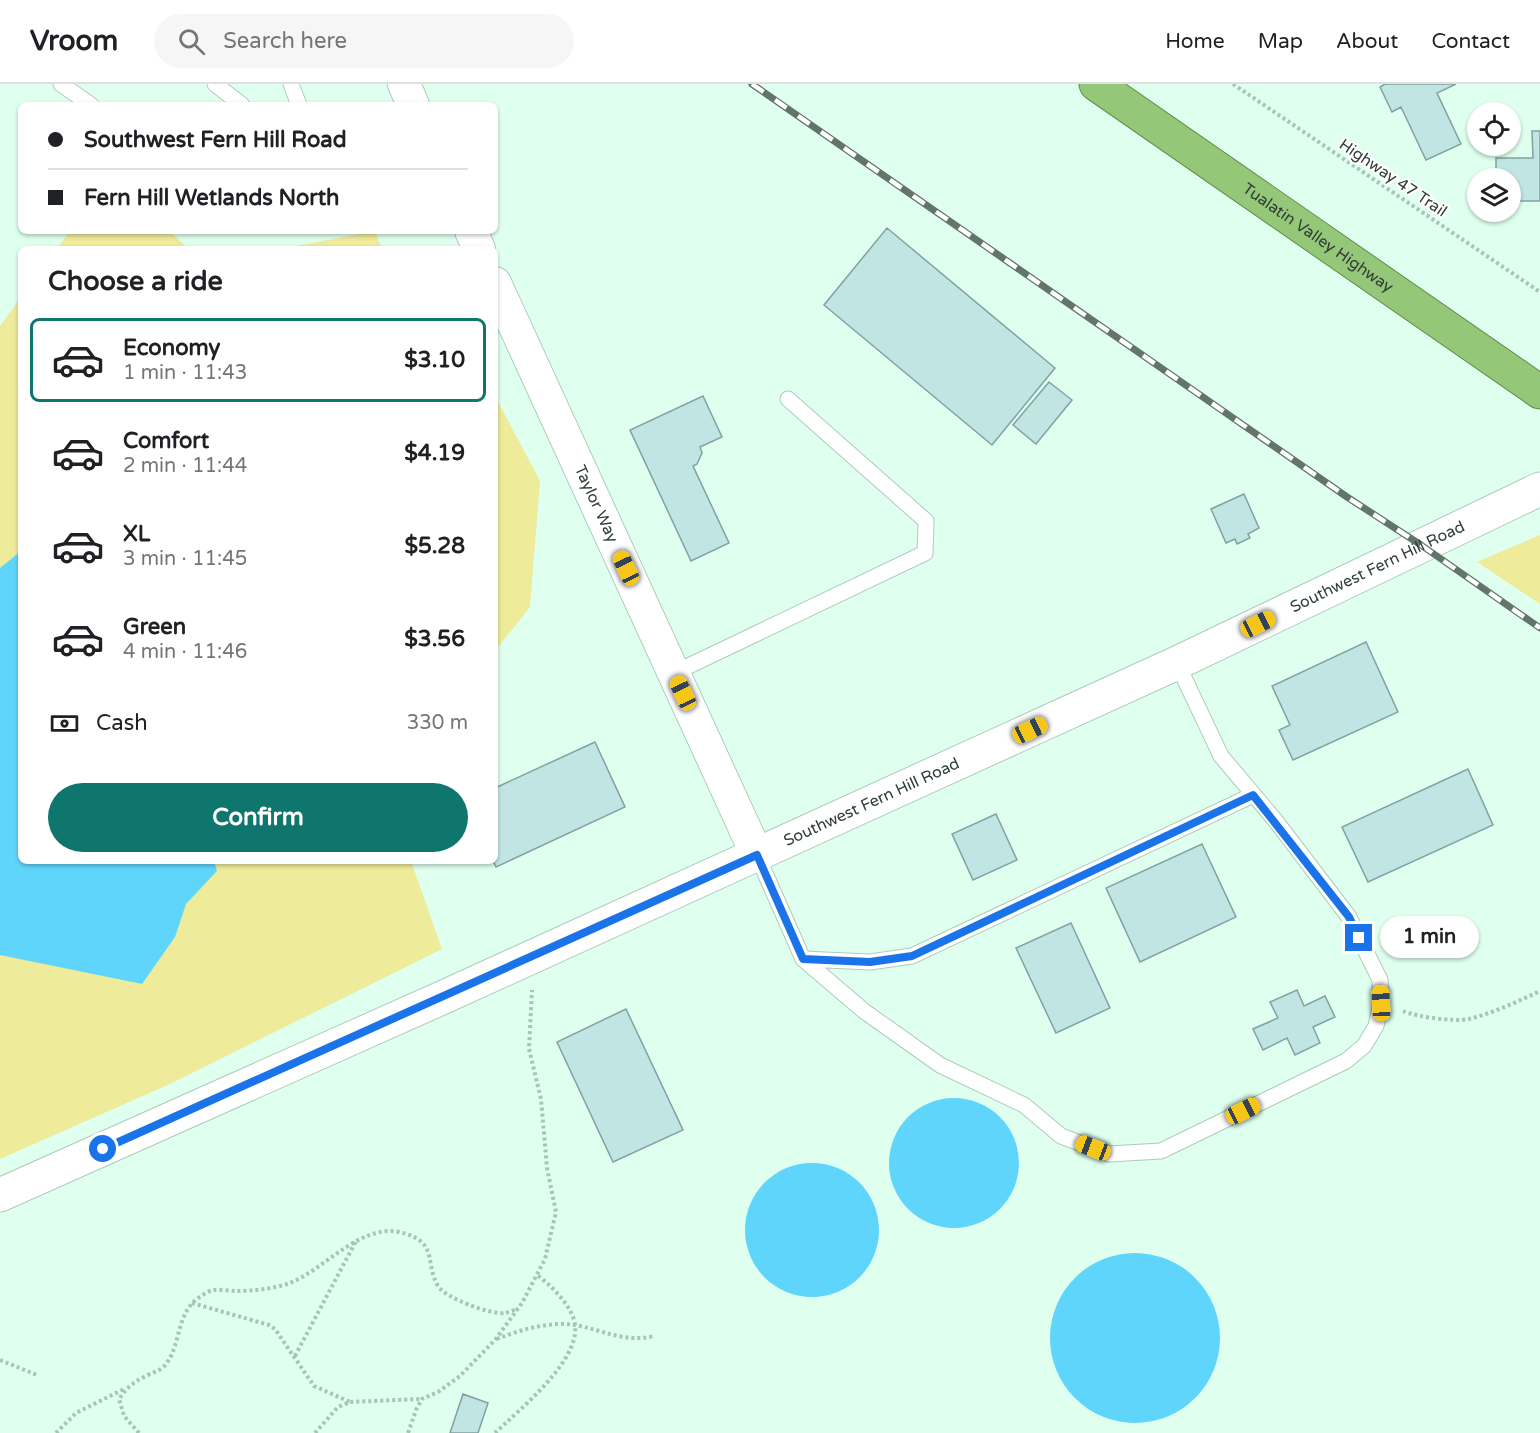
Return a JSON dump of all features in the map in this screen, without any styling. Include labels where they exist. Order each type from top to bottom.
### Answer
[{"type":"highway","name":"Tualatin Valley Highway","points":[[1096,84],[1540,392]]},
{"type":"street","points":[[404,84],[412,102]]},
{"type":"street","name":"Taylor Way","points":[[498,290],[757,855]]},
{"type":"street","name":"Southwest Fern Hill Road","points":[[0,1195],[525,960],[1177,663],[1540,489]]},
{"type":"lane","points":[[61,84],[87,102]]},
{"type":"lane","points":[[215,84],[238,102]]},
{"type":"lane","points":[[291,84],[298,102]]},
{"type":"lane","points":[[674,673],[925,553],[926,521],[788,399]]},
{"type":"lane","points":[[757,855],[803,959],[864,1011],[940,1065],[1024,1105],[1061,1136],[1109,1154],[1161,1150],[1347,1061],[1364,1046],[1376,1026],[1381,1003],[1380,980],[1349,917],[1221,756],[1177,663]]},
{"type":"lane","points":[[803,959],[870,962],[912,956],[1253,795]]},
{"type":"path","name":"Highway 47 Trail","points":[[1233,84],[1540,292]]},
{"type":"path","points":[[315,1433],[338,1407],[350,1402],[422,1399],[438,1392],[460,1376],[495,1340],[518,1309],[545,1259],[556,1212],[547,1168],[541,1100],[529,1049],[533,994],[525,960]]},
{"type":"path","points":[[1381,1003],[1416,1016],[1467,1019],[1540,991]]},
{"type":"path","points":[[56,1433],[76,1413],[164,1367],[174,1348],[177,1331],[192,1303],[213,1290],[246,1291],[287,1284],[320,1267],[365,1235],[390,1231],[410,1236],[425,1246],[430,1254],[438,1286],[443,1292],[462,1302],[493,1313],[505,1313],[518,1309]]},
{"type":"path","points":[[295,1356],[356,1240]]},
{"type":"path","points":[[495,1433],[557,1371],[571,1348],[575,1325],[564,1302],[551,1285],[537,1275]]},
{"type":"path","points":[[192,1303],[269,1325],[275,1329],[295,1356],[314,1386],[350,1402]]},
{"type":"path","points":[[495,1340],[528,1329],[557,1324],[575,1325],[599,1333],[640,1339],[654,1336]]},
{"type":"path","points":[[0,1360],[37,1375]]},
{"type":"path","points":[[125,1389],[119,1399],[120,1407],[130,1425],[139,1433]]},
{"type":"path","points":[[408,1433],[422,1399]]},
{"type":"shaded area","points":[[68,234],[172,234],[186,246],[59,246]]},
{"type":"shaded area","points":[[359,234],[376,234],[381,246],[296,246]]},
{"type":"shaded area","points":[[18,301],[18,864],[412,864],[442,949],[172,1083],[0,1159],[0,326]]},
{"type":"shaded area","points":[[498,402],[540,481],[530,607],[498,647]]},
{"type":"shaded area","points":[[1540,535],[1540,604],[1477,562]]},
{"type":"water","points":[[18,553],[18,864],[215,864],[217,871],[186,904],[175,937],[142,984],[0,955],[0,568]]},
{"type":"water","points":[[954,1098],[979,1103],[1000,1117],[1014,1138],[1019,1163],[1014,1188],[1000,1209],[979,1223],[954,1228],[929,1223],[908,1209],[894,1188],[889,1163],[894,1138],[908,1117],[929,1103]]},
{"type":"water","points":[[812,1163],[838,1168],[859,1183],[874,1204],[879,1230],[874,1256],[859,1277],[838,1292],[812,1297],[786,1292],[765,1277],[750,1256],[745,1230],[750,1204],[765,1183],[786,1168]]},
{"type":"water","points":[[1135,1253],[1152,1254],[1168,1259],[1195,1278],[1214,1305],[1219,1321],[1219,1355],[1214,1371],[1195,1398],[1168,1417],[1152,1422],[1135,1423],[1118,1422],[1102,1417],[1075,1398],[1056,1371],[1051,1355],[1050,1338],[1051,1321],[1056,1305],[1075,1278],[1102,1259],[1118,1254]]},
{"type":"building","points":[[1385,84],[1456,84],[1437,93],[1461,144],[1426,160],[1401,107],[1392,112],[1380,87]]},
{"type":"building","points":[[1532,131],[1540,131],[1540,201],[1521,201],[1521,168],[1496,168],[1496,158],[1533,158]]},
{"type":"building","points":[[887,228],[1055,368],[992,445],[824,305]]},
{"type":"building","points":[[1049,382],[1072,400],[1036,444],[1013,425]]},
{"type":"building","points":[[703,396],[722,437],[700,447],[702,453],[697,464],[693,466],[729,543],[691,561],[630,430]]},
{"type":"building","points":[[1244,494],[1259,528],[1248,534],[1250,538],[1237,544],[1235,539],[1226,543],[1211,509]]},
{"type":"building","points":[[1366,642],[1398,712],[1293,760],[1279,730],[1290,725],[1272,686]]},
{"type":"building","points":[[595,742],[625,807],[496,867],[494,864],[498,864],[498,787]]},
{"type":"building","points":[[1468,769],[1493,825],[1368,882],[1342,827]]},
{"type":"building","points":[[996,814],[1017,860],[973,880],[952,834]]},
{"type":"building","points":[[1202,844],[1236,917],[1140,962],[1106,888]]},
{"type":"building","points":[[1071,923],[1110,1008],[1056,1033],[1016,948]]},
{"type":"building","points":[[1297,990],[1304,1006],[1325,996],[1335,1017],[1313,1027],[1320,1043],[1295,1055],[1287,1038],[1263,1050],[1253,1029],[1278,1018],[1270,1002]]},
{"type":"building","points":[[626,1009],[683,1130],[613,1162],[557,1042]]},
{"type":"building","points":[[463,1394],[488,1403],[478,1433],[450,1433]]},
{"type":"railway","points":[[752,84],[1347,497],[1421,545],[1540,628]]},
{"type":"route","points":[[103,1149],[757,855],[803,959],[870,962],[912,956],[1253,795],[1275,820],[1349,917],[1359,938]]}]
